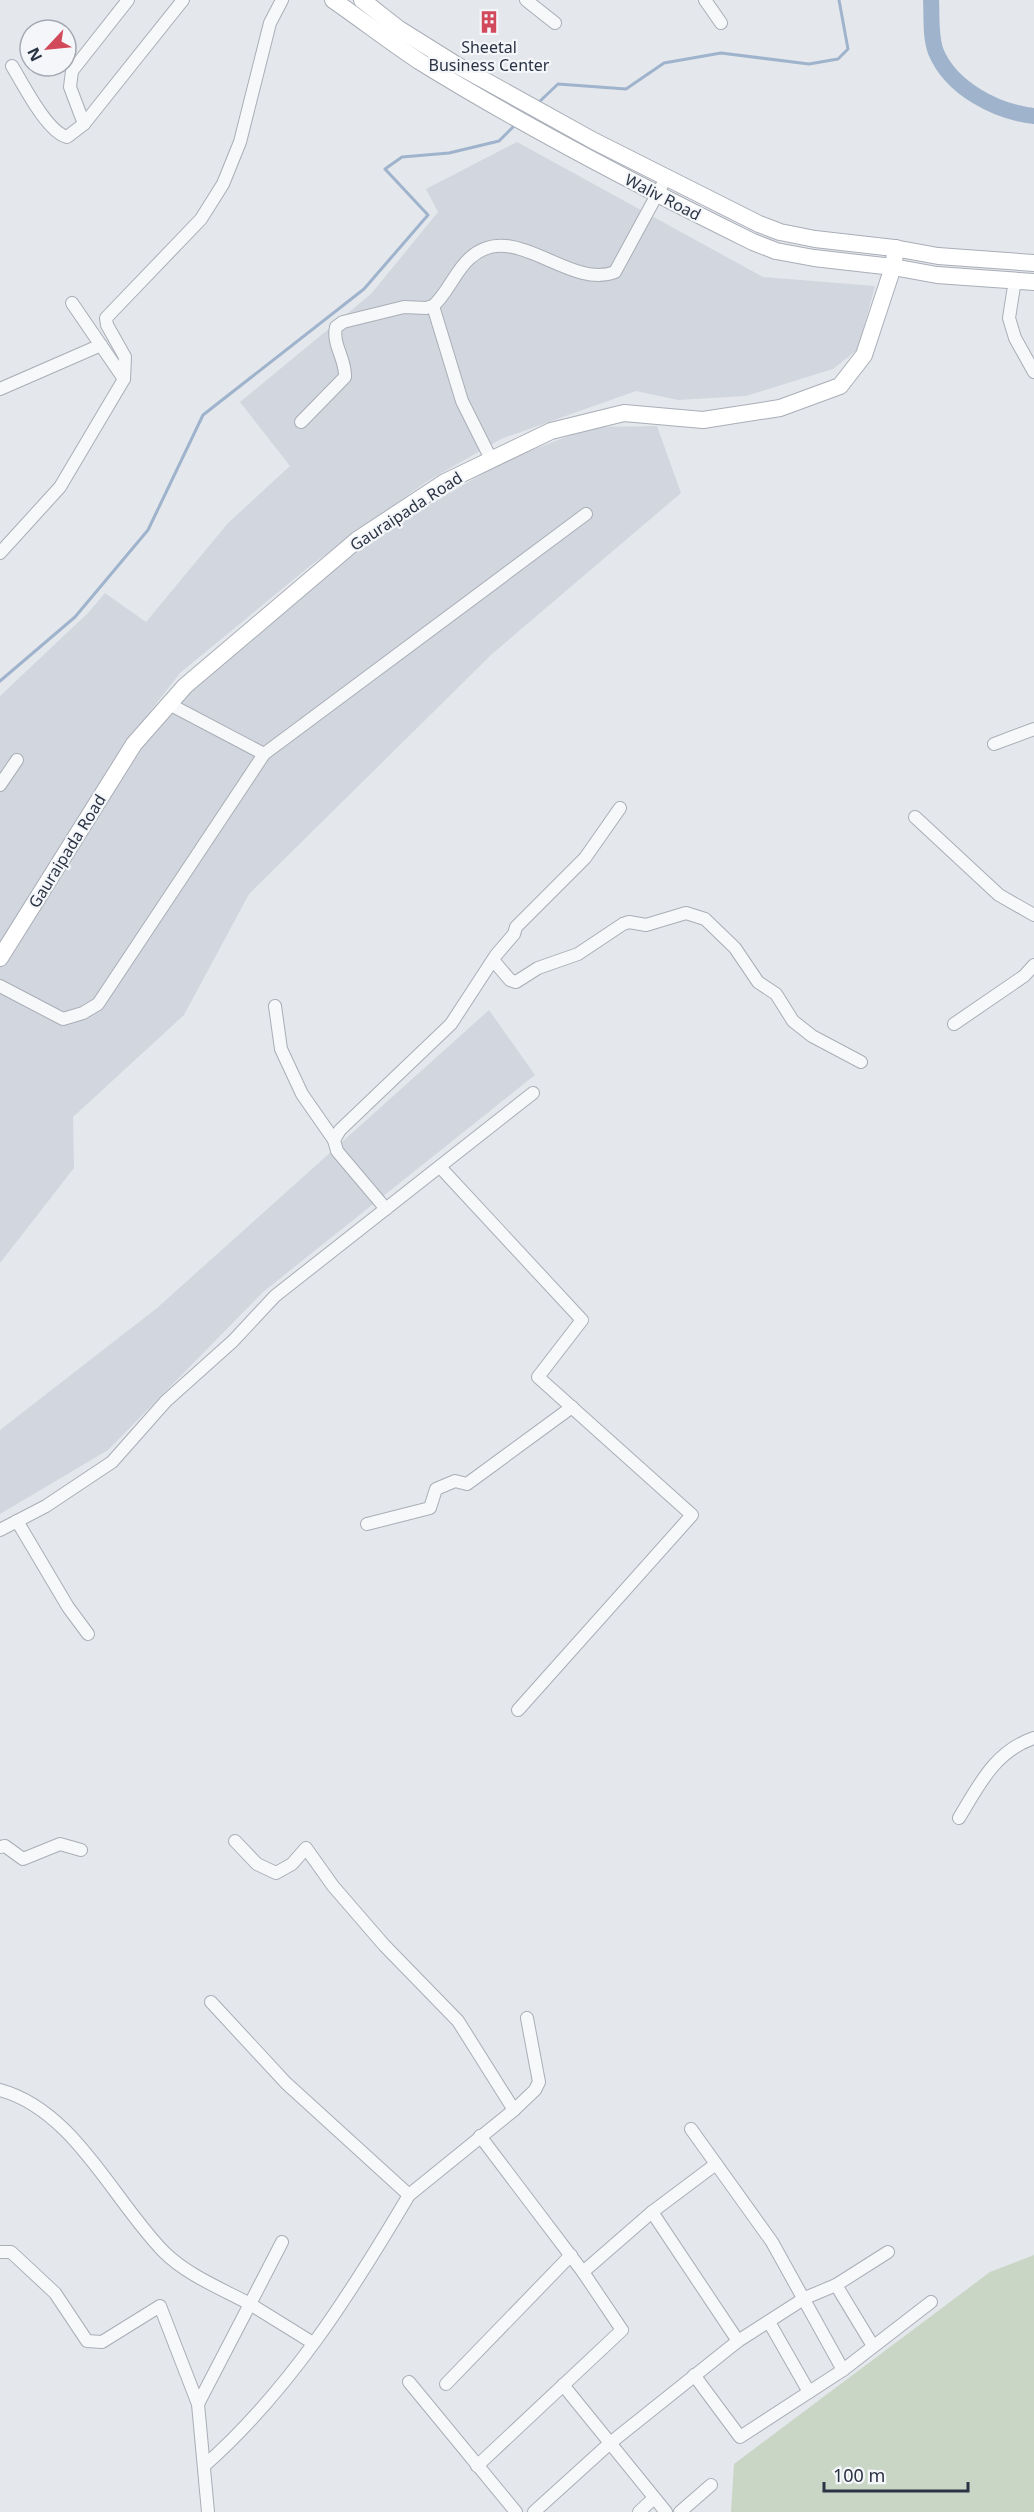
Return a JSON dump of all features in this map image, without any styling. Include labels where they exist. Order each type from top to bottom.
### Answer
[{"type":"main road","name":"Waliv Road","points":[[333,0],[418,60],[521,120],[657,194],[776,251],[937,275],[1034,282]]},
{"type":"main road","name":"Waliv Road","points":[[362,0],[399,29],[455,64],[666,178],[780,232],[938,256],[1034,262]]},
{"type":"main road","name":"Gauraipada Road","points":[[0,958],[134,744],[185,686],[357,540],[445,482],[551,431],[624,413],[703,420],[780,408],[840,386],[864,355],[893,267],[896,248]]},
{"type":"street","points":[[84,124],[69,80],[72,71],[128,0]]},
{"type":"street","points":[[12,66],[58,132],[67,137],[84,124],[183,0]]},
{"type":"street","points":[[0,553],[60,488],[124,379],[125,357],[107,325],[106,318],[201,219],[223,184],[240,142],[270,23],[282,0]]},
{"type":"street","points":[[526,0],[555,22]]},
{"type":"street","points":[[705,0],[721,23]]},
{"type":"street","points":[[301,422],[345,377],[346,367],[334,337],[336,327],[343,322],[404,307],[433,306],[470,257],[490,246],[507,245],[597,277],[615,272],[666,178]]},
{"type":"street","points":[[1015,280],[1009,318],[1015,338],[1034,372]]},
{"type":"street","points":[[72,303],[124,379]]},
{"type":"street","points":[[433,306],[462,401],[491,459]]},
{"type":"street","points":[[0,389],[101,345]]},
{"type":"street","points":[[0,987],[63,1019],[98,1004],[264,754],[586,514]]},
{"type":"street","points":[[169,704],[264,754]]},
{"type":"street","points":[[994,744],[1034,729]]},
{"type":"street","points":[[0,785],[17,760]]},
{"type":"street","points":[[334,1140],[340,1130],[451,1024],[493,960],[514,934],[516,927],[585,858],[620,808]]},
{"type":"street","points":[[915,817],[966,867],[999,895],[1034,915]]},
{"type":"street","points":[[493,960],[510,980],[516,982],[526,978],[538,968],[578,954],[623,924],[629,922],[646,925],[686,913],[696,914],[705,919],[735,948],[758,982],[776,994],[793,1021],[812,1036],[861,1062]]},
{"type":"street","points":[[954,1024],[1024,976],[1034,965]]},
{"type":"street","points":[[275,1006],[281,1049],[302,1094],[334,1140],[337,1151],[386,1209]]},
{"type":"street","points":[[0,1530],[46,1506],[112,1462],[166,1401],[233,1341],[274,1296],[533,1093]]},
{"type":"street","points":[[440,1167],[582,1320],[538,1377],[692,1515],[518,1710]]},
{"type":"street","points":[[367,1524],[430,1508],[436,1489],[455,1481],[467,1484],[572,1407]]},
{"type":"street","points":[[17,1521],[68,1607],[88,1634]]},
{"type":"street","points":[[959,1818],[989,1770],[1006,1750],[1034,1738]]},
{"type":"street","points":[[235,1840],[257,1864],[276,1874],[292,1864],[306,1848],[333,1886],[384,1945],[458,2021],[514,2110]]},
{"type":"street","points":[[0,1847],[5,1846],[23,1859],[60,1844],[81,1850]]},
{"type":"street","points":[[211,2002],[286,2083],[409,2195]]},
{"type":"street","points":[[204,2466],[237,2437],[287,2382],[368,2265],[409,2195],[514,2110],[539,2082],[527,2018]]},
{"type":"street","points":[[0,2090],[20,2095],[44,2110],[116,2190],[136,2220],[165,2253],[205,2280],[250,2304],[313,2343]]},
{"type":"street","points":[[691,2129],[772,2242],[843,2370]]},
{"type":"street","points":[[477,2466],[622,2330],[571,2255],[480,2136]]},
{"type":"street","points":[[583,2272],[652,2212],[716,2164]]},
{"type":"street","points":[[652,2212],[738,2341]]},
{"type":"street","points":[[198,2404],[282,2242]]},
{"type":"street","points":[[0,2252],[10,2252],[55,2293],[87,2342],[102,2342],[160,2306],[198,2404],[207,2512]]},
{"type":"street","points":[[534,2512],[609,2444],[738,2341],[805,2298],[836,2285],[888,2252]]},
{"type":"street","points":[[446,2384],[571,2255]]},
{"type":"street","points":[[836,2285],[873,2346]]},
{"type":"street","points":[[694,2375],[740,2437],[843,2370],[931,2302]]},
{"type":"street","points":[[769,2322],[809,2392]]},
{"type":"street","points":[[409,2382],[516,2512]]},
{"type":"street","points":[[563,2385],[666,2512]]},
{"type":"street","points":[[680,2512],[711,2485]]},
{"type":"street","points":[[639,2512],[654,2498]]},
{"type":"shaded area","points":[[517,142],[763,277],[875,286],[858,349],[833,369],[746,396],[678,400],[636,391],[501,439],[426,482],[310,566],[180,673],[129,739],[0,944],[0,696],[88,613],[105,593],[146,622],[228,523],[290,466],[240,402],[371,294],[438,212],[426,189]]},
{"type":"shaded area","points":[[657,426],[681,493],[492,654],[249,894],[184,1015],[73,1117],[74,1168],[0,1263],[0,965],[143,738],[188,690],[369,540],[506,460],[592,427]]},
{"type":"shaded area","points":[[489,1010],[535,1075],[263,1292],[108,1450],[0,1514],[0,1430],[157,1308]]},
{"type":"green space","points":[[1034,2255],[1034,2512],[731,2512],[734,2464],[990,2272]]},
{"type":"waterway","points":[[538,103],[558,84],[626,89],[664,63],[721,53],[809,64],[838,59],[848,49],[839,0]]},
{"type":"waterway","points":[[931,0],[934,46],[952,77],[976,96],[990,103],[1019,114],[1034,116]]},
{"type":"waterway","points":[[0,681],[75,617],[148,530],[203,415],[364,289],[428,215],[385,169],[402,157],[449,153],[499,141],[516,124]]},
{"type":"place","name":"Sheetal Business Center","points":[[489,22]]}]
